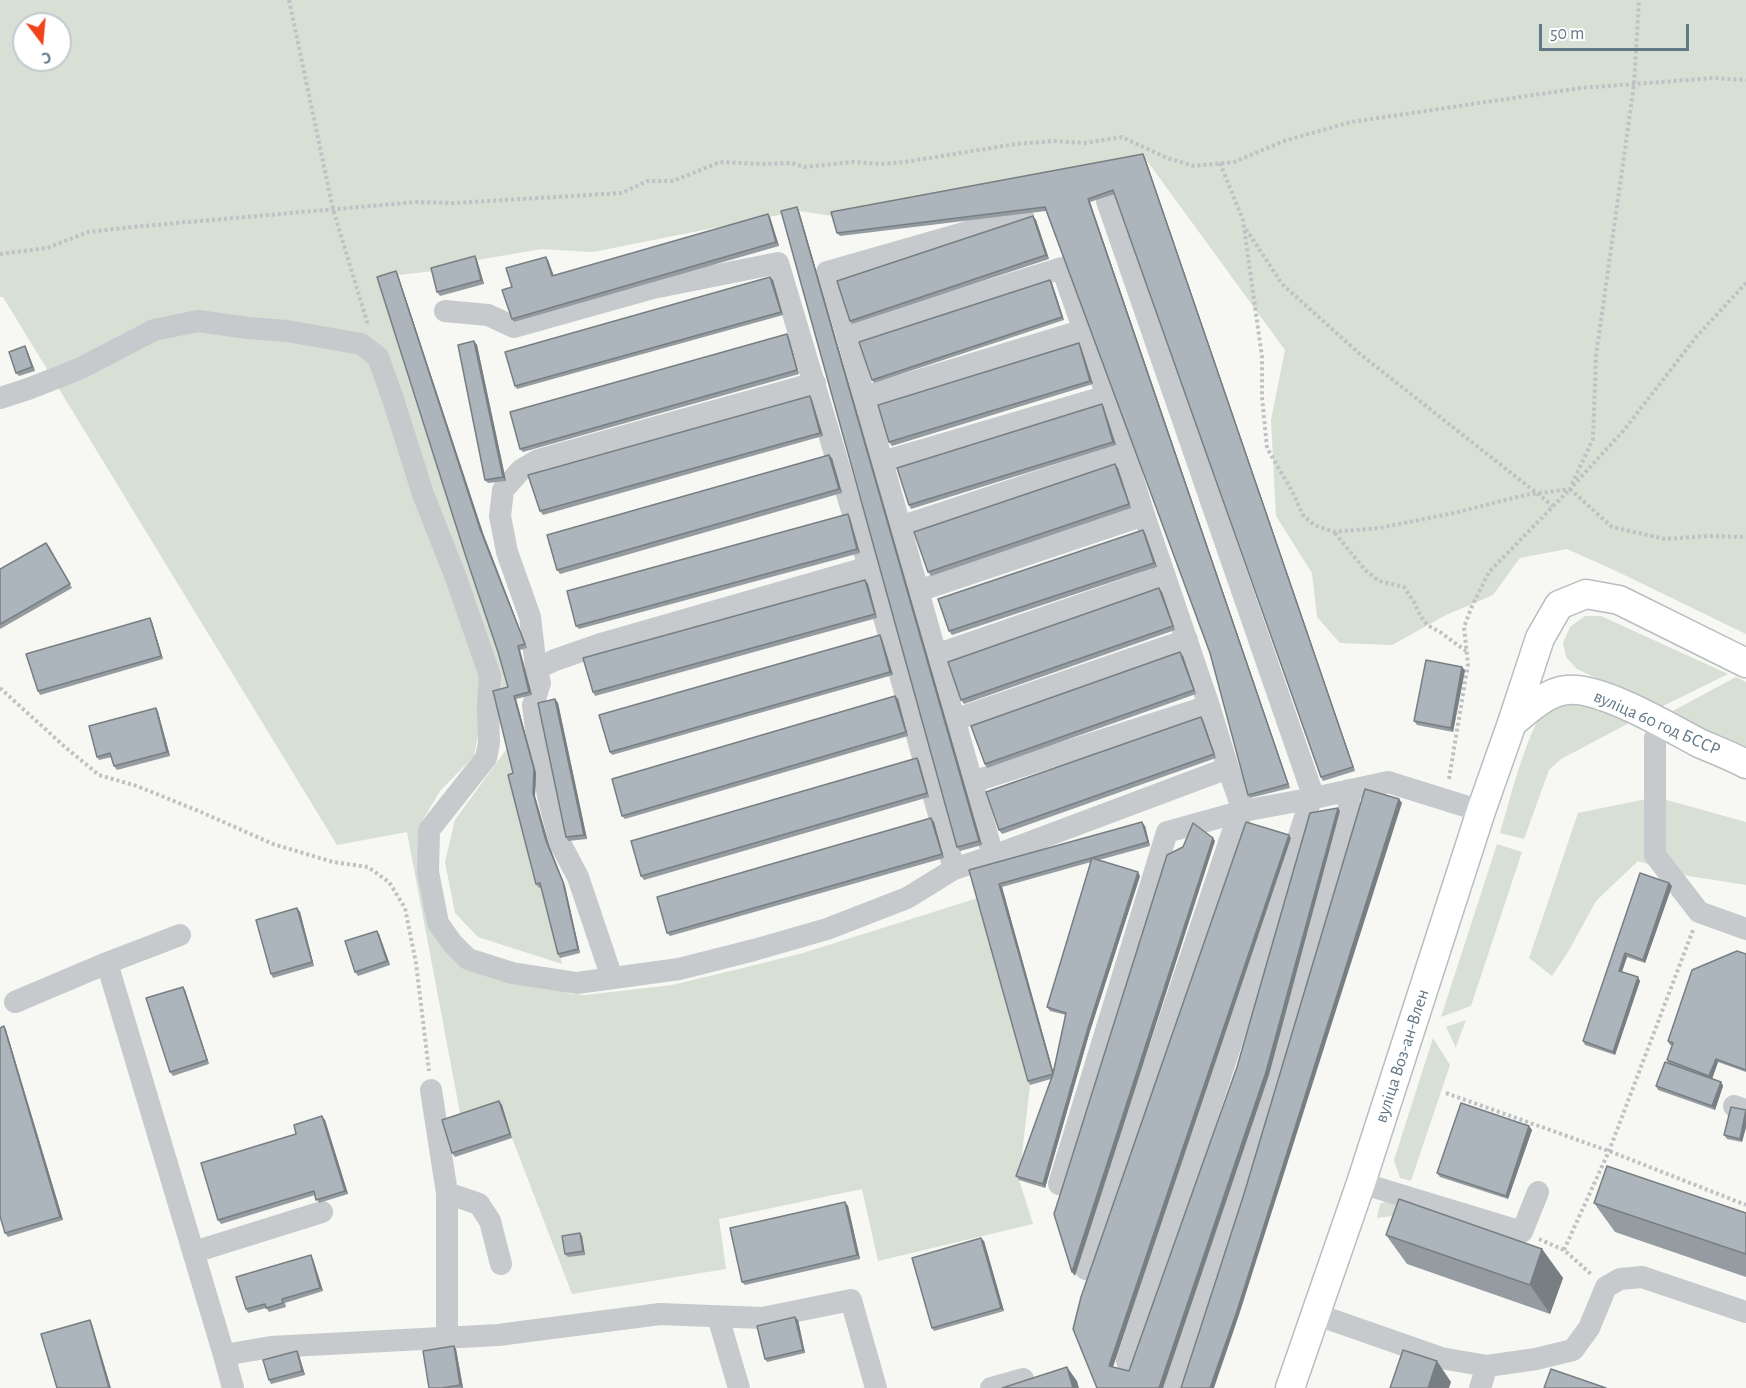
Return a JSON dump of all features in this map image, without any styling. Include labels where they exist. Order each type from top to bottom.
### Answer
[{"type":"main road","points":[[1512,723],[1540,638],[1559,605],[1586,594],[1619,600],[1746,663]]},
{"type":"main road","name":"вуліца 60 год БССР","points":[[1512,723],[1539,700],[1557,693],[1566,690],[1593,692],[1746,764]]},
{"type":"main road","name":"вуліца Воз-ан-Влен","points":[[1290,1388],[1361,1183],[1481,810],[1512,723]]},
{"type":"lane","points":[[1107,201],[1313,799],[1127,1361]]},
{"type":"lane","points":[[993,856],[847,335],[827,272],[1023,216]]},
{"type":"lane","points":[[445,311],[488,315],[514,327],[653,288],[778,263],[869,567],[954,869]]},
{"type":"lane","points":[[847,335],[1062,268],[1107,396],[1144,515],[1243,811],[1232,834],[1086,1269]]},
{"type":"lane","points":[[0,398],[79,369],[154,330],[198,321],[286,331],[361,344],[378,357],[423,494],[452,567],[490,675],[489,742],[486,758],[429,830],[428,872],[438,923],[452,943],[468,959],[512,973],[578,983],[679,969],[754,951],[828,929],[907,898],[954,869],[1228,768]]},
{"type":"lane","points":[[864,397],[1084,330]]},
{"type":"lane","points":[[612,978],[578,877],[560,843],[548,796],[534,717],[534,705],[540,683],[536,669],[530,617],[507,552],[500,516],[503,490],[521,470],[538,460],[814,383]]},
{"type":"lane","points":[[882,462],[1107,396]]},
{"type":"lane","points":[[900,527],[1125,453]]},
{"type":"lane","points":[[918,591],[1144,515]]},
{"type":"lane","points":[[536,669],[604,643],[869,567]]},
{"type":"lane","points":[[936,655],[1165,576]]},
{"type":"lane","points":[[954,720],[1187,640]]},
{"type":"lane","points":[[972,782],[1209,706]]},
{"type":"lane","points":[[1655,738],[1655,855],[1699,912],[1746,928]]},
{"type":"lane","points":[[1059,1184],[1167,832],[1243,811],[1313,799],[1388,782],[1481,810]]},
{"type":"lane","points":[[1169,1388],[1276,1079],[1349,818],[1349,790]]},
{"type":"lane","points":[[15,1002],[180,935]]},
{"type":"lane","points":[[107,963],[233,1388]]},
{"type":"lane","points":[[431,1090],[447,1193],[447,1337]]},
{"type":"lane","points":[[1361,1183],[1522,1232],[1538,1192]]},
{"type":"lane","points":[[447,1193],[478,1204],[490,1221],[501,1264]]},
{"type":"lane","points":[[194,1252],[322,1212]]},
{"type":"lane","points":[[1315,1314],[1441,1358],[1487,1366],[1536,1359],[1573,1350],[1589,1328],[1606,1287],[1620,1280],[1642,1277],[1746,1312]]},
{"type":"lane","points":[[224,1355],[271,1347],[498,1335],[660,1314],[762,1318],[851,1300],[876,1388]]},
{"type":"lane","points":[[718,1317],[739,1388]]},
{"type":"lane","points":[[1480,1388],[1487,1366]]},
{"type":"lane","points":[[991,1388],[1023,1379]]},
{"type":"path","points":[[289,0],[333,208],[378,357]]},
{"type":"path","points":[[1570,489],[1593,439],[1596,356],[1634,86],[1639,0]]},
{"type":"path","points":[[0,254],[47,248],[88,232],[333,208],[622,193],[647,181],[673,181],[720,162],[792,163],[804,167],[853,162],[881,164],[1016,144],[1053,141],[1085,142],[1122,137],[1167,158],[1194,166],[1234,162],[1284,141],[1351,122],[1581,88],[1634,86],[1714,78],[1746,80]]},
{"type":"path","points":[[1220,163],[1244,226],[1262,357],[1262,397],[1267,448],[1292,490],[1303,515],[1314,525],[1334,532],[1379,528],[1454,513],[1525,495],[1570,489],[1612,527],[1665,539],[1708,536],[1746,537]]},
{"type":"path","points":[[1244,226],[1282,284],[1360,354],[1553,506]]},
{"type":"path","points":[[1446,800],[1468,664],[1464,627],[1489,572],[1624,430],[1697,336],[1746,284]]},
{"type":"path","points":[[1334,532],[1365,570],[1379,581],[1404,587],[1427,625],[1466,651]]},
{"type":"path","points":[[0,688],[99,775],[137,786],[273,844],[333,862],[368,867],[389,882],[405,908],[416,963],[431,1090]]},
{"type":"path","points":[[1564,1250],[1609,1151],[1699,912]]},
{"type":"path","points":[[1446,1093],[1609,1151],[1746,1205]]},
{"type":"path","points":[[1522,1232],[1564,1250],[1606,1287]]},
{"type":"shaded area","points":[[0,0],[1746,0],[1746,634],[1567,549],[1520,558],[1493,595],[1446,615],[1392,645],[1340,643],[1317,617],[1312,573],[1276,516],[1271,420],[1285,350],[1145,158],[833,216],[799,211],[593,252],[542,249],[477,260],[433,271],[398,275],[380,281],[501,656],[510,691],[481,718],[474,756],[440,791],[419,826],[433,932],[571,994],[586,995],[672,985],[743,968],[803,953],[978,898],[1030,1085],[1019,1180],[1033,1224],[878,1261],[862,1189],[719,1219],[726,1269],[572,1294],[512,1138],[502,1105],[461,1118],[407,832],[337,845],[3,297],[0,297]]},
{"type":"shaded area","points":[[1585,616],[1601,616],[1728,674],[1659,708],[1577,669],[1566,657],[1563,643],[1570,627]]},
{"type":"shaded area","points":[[1736,677],[1746,682],[1746,750],[1669,713]]},
{"type":"shaded area","points":[[1588,701],[1631,722],[1561,759],[1549,770],[1524,839],[1500,833],[1528,743],[1543,712],[1554,704]]},
{"type":"shaded area","points":[[508,747],[539,887],[542,887],[562,964],[478,937],[455,913],[445,862],[455,820]]},
{"type":"shaded area","points":[[1656,797],[1746,822],[1746,885],[1689,876],[1638,861],[1596,901],[1552,976],[1529,958],[1578,813]]},
{"type":"shaded area","points":[[1497,844],[1522,852],[1471,1006],[1441,1017]]},
{"type":"shaded area","points":[[1466,1020],[1456,1047],[1456,1048],[1446,1027]]},
{"type":"shaded area","points":[[1433,1038],[1450,1065],[1411,1181],[1400,1178],[1394,1160]]},
{"type":"shaded area","points":[[1389,1200],[1402,1204],[1399,1215],[1377,1218],[1380,1204]]},
{"type":"building","points":[[1143,154],[1353,767],[1321,777],[1113,190],[1088,199],[1288,784],[1248,795],[1210,653],[1045,207],[837,233],[831,212]]},
{"type":"building","points":[[797,207],[979,841],[957,847],[781,211]]},
{"type":"building","points":[[768,214],[776,242],[512,319],[502,290],[512,287],[506,268],[546,257],[552,276]]},
{"type":"building","points":[[1033,216],[1046,255],[850,321],[837,281]]},
{"type":"building","points":[[475,256],[481,280],[437,292],[431,268]]},
{"type":"building","points":[[396,271],[480,529],[525,644],[518,646],[529,692],[514,696],[534,769],[533,793],[546,841],[563,882],[578,949],[558,954],[540,883],[536,884],[508,775],[513,773],[493,691],[508,687],[377,277]]},
{"type":"building","points":[[770,277],[781,312],[515,386],[505,352]]},
{"type":"building","points":[[1050,280],[1062,317],[872,380],[859,342]]},
{"type":"building","points":[[787,334],[797,370],[520,449],[510,412]]},
{"type":"building","points":[[474,341],[503,477],[485,480],[458,345]]},
{"type":"building","points":[[1079,343],[1090,381],[889,442],[878,405]]},
{"type":"building","points":[[25,346],[32,367],[16,373],[9,352]]},
{"type":"building","points":[[810,396],[820,433],[540,511],[528,475]]},
{"type":"building","points":[[1102,404],[1113,442],[909,505],[897,468]]},
{"type":"building","points":[[829,455],[839,489],[557,570],[547,535]]},
{"type":"building","points":[[1115,464],[1129,504],[928,572],[914,532]]},
{"type":"building","points":[[848,514],[857,549],[576,626],[567,591]]},
{"type":"building","points":[[1143,530],[1154,563],[949,631],[938,599]]},
{"type":"building","points":[[46,543],[70,584],[0,624],[0,569]]},
{"type":"building","points":[[865,580],[875,614],[593,692],[583,658]]},
{"type":"building","points":[[1159,588],[1173,626],[961,700],[948,662]]},
{"type":"building","points":[[150,618],[161,656],[38,691],[26,654]]},
{"type":"building","points":[[880,635],[890,672],[610,752],[599,715]]},
{"type":"building","points":[[1180,652],[1194,690],[985,764],[971,726]]},
{"type":"building","points":[[1426,660],[1462,667],[1451,728],[1414,721]]},
{"type":"building","points":[[895,696],[906,732],[622,816],[612,779]]},
{"type":"building","points":[[555,699],[584,835],[566,837],[538,703]]},
{"type":"building","points":[[156,708],[167,752],[114,766],[110,753],[97,757],[89,726]]},
{"type":"building","points":[[1201,717],[1214,754],[999,830],[986,792]]},
{"type":"building","points":[[917,758],[927,793],[641,876],[631,841]]},
{"type":"building","points":[[1365,789],[1399,799],[1237,1311],[1210,1388],[1181,1388],[1244,1194]]},
{"type":"building","points":[[1338,808],[1266,1072],[1159,1388],[1097,1388],[1073,1329],[1081,1297],[1246,822],[1289,835],[1109,1366],[1129,1371],[1237,1067],[1310,813]]},
{"type":"building","points":[[931,818],[942,854],[667,933],[657,897]]},
{"type":"building","points":[[1142,822],[1148,842],[999,884],[1053,1074],[1028,1081],[969,870]]},
{"type":"building","points":[[1193,823],[1213,838],[1072,1272],[1054,1214],[1167,855],[1183,847]]},
{"type":"building","points":[[1092,858],[1138,872],[1088,1028],[1043,1184],[1016,1176],[1053,1074],[1066,1013],[1047,1007]]},
{"type":"building","points":[[1640,873],[1669,883],[1643,960],[1625,953],[1619,971],[1638,977],[1613,1052],[1583,1041]]},
{"type":"building","points":[[297,908],[312,962],[271,974],[256,920]]},
{"type":"building","points":[[377,931],[387,961],[355,972],[345,941]]},
{"type":"building","points":[[1737,951],[1746,954],[1746,1070],[1716,1059],[1709,1076],[1667,1060],[1673,1043],[1668,1041],[1692,970]]},
{"type":"building","points":[[183,987],[207,1060],[170,1072],[146,998]]},
{"type":"building","points":[[4,1026],[60,1217],[5,1233],[0,1216],[0,1028]]},
{"type":"building","points":[[1665,1062],[1721,1082],[1712,1106],[1656,1086]]},
{"type":"building","points":[[499,1101],[510,1134],[452,1153],[442,1120]]},
{"type":"building","points":[[1461,1103],[1529,1126],[1506,1196],[1437,1173]]},
{"type":"building","points":[[1731,1107],[1746,1110],[1740,1139],[1724,1135]]},
{"type":"building","points":[[322,1116],[345,1191],[316,1200],[314,1191],[218,1220],[201,1163],[296,1134],[294,1125]]},
{"type":"building","points":[[1607,1166],[1746,1213],[1746,1254],[1594,1203]]},
{"type":"building","points":[[1399,1199],[1542,1249],[1530,1285],[1386,1235]]},
{"type":"building","points":[[845,1202],[857,1255],[742,1282],[730,1228]]},
{"type":"building","points":[[580,1233],[583,1251],[565,1254],[562,1236]]},
{"type":"building","points":[[981,1238],[1001,1308],[932,1328],[912,1258]]},
{"type":"building","points":[[311,1255],[320,1288],[282,1299],[283,1303],[266,1308],[265,1304],[246,1309],[236,1277]]},
{"type":"building","points":[[795,1317],[803,1350],[765,1359],[757,1326]]},
{"type":"building","points":[[90,1320],[109,1388],[57,1388],[41,1334]]},
{"type":"building","points":[[454,1346],[460,1385],[429,1388],[423,1351]]},
{"type":"building","points":[[1403,1350],[1437,1361],[1428,1388],[1390,1388]]},
{"type":"building","points":[[297,1351],[302,1371],[269,1380],[263,1360]]},
{"type":"building","points":[[1067,1367],[1073,1388],[1002,1388]]},
{"type":"building","points":[[1551,1369],[1606,1388],[1544,1388]]}]
